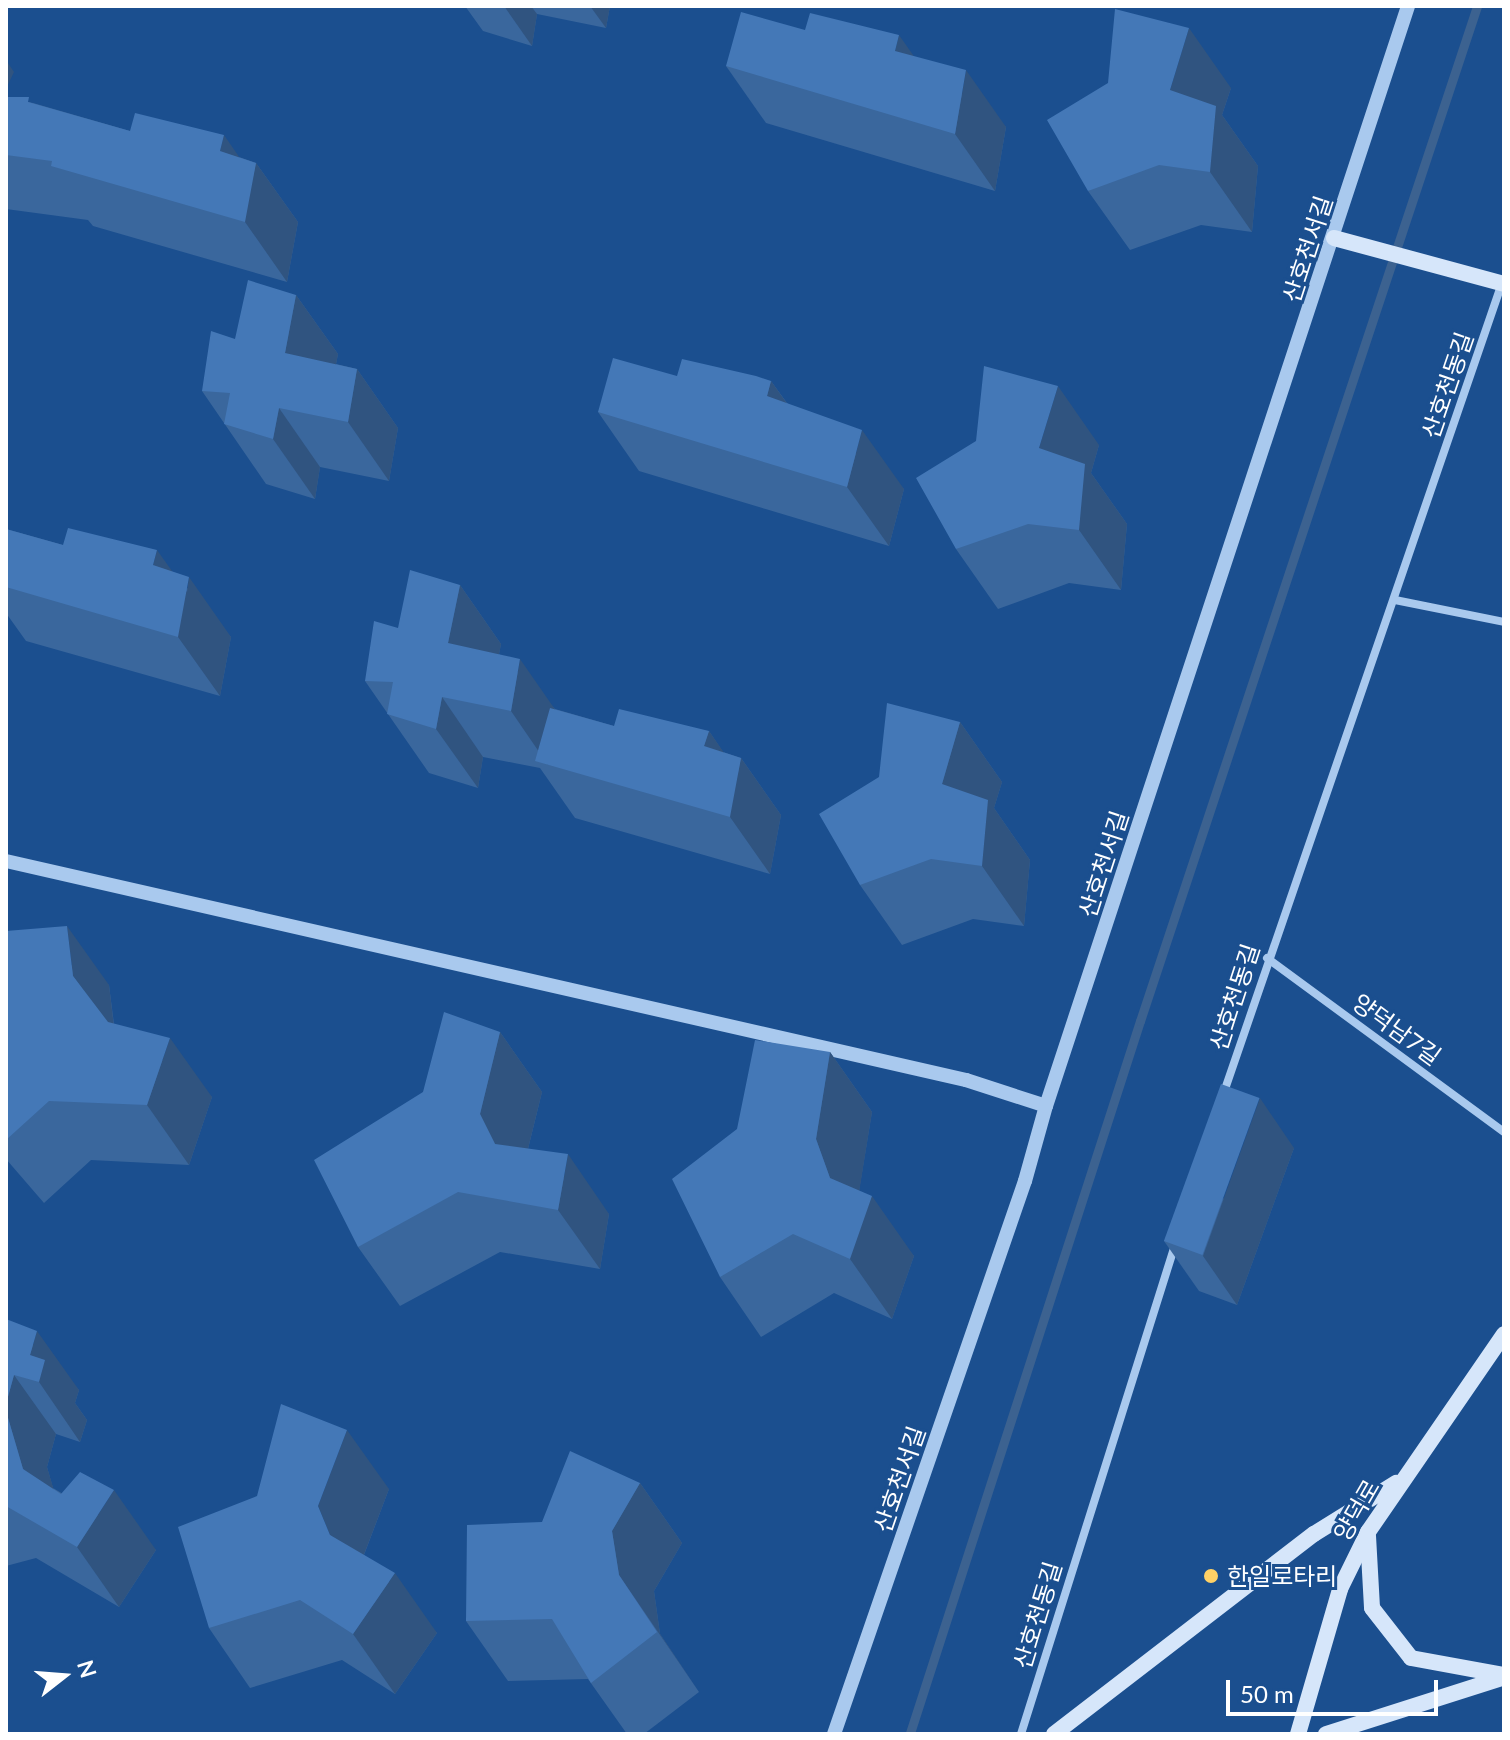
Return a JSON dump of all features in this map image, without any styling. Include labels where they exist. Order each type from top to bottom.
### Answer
[{"type":"main road","points":[[1334,238],[1503,282]]},
{"type":"main road","name":"양덕로","points":[[1298,1734],[1340,1589],[1368,1532],[1504,1334]]},
{"type":"main road","points":[[1054,1734],[1314,1534],[1401,1480]]},
{"type":"main road","points":[[1368,1532],[1372,1608],[1411,1658],[1504,1676]]},
{"type":"main road","points":[[1326,1734],[1504,1676]]},
{"type":"street","name":"산호천서길","points":[[834,1734],[1025,1181],[1046,1106],[1408,6]]},
{"type":"street","name":"산호천동길","points":[[1218,1110],[1267,958],[1395,600],[1503,282]]},
{"type":"street","points":[[1395,600],[1504,622]]},
{"type":"street","points":[[6,861],[966,1080],[1046,1106]]},
{"type":"street","name":"양덕남7길","points":[[1267,958],[1504,1132]]},
{"type":"street","name":"산호천동길","points":[[1021,1734],[1179,1232]]},
{"type":"building","points":[[1115,9],[1189,28],[1170,90],[1216,106],[1210,172],[1159,165],[1088,191],[1047,120],[1108,83]]},
{"type":"building","points":[[741,12],[805,30],[810,13],[899,35],[895,51],[966,70],[955,134],[726,66]]},
{"type":"building","points":[[6,97],[29,97],[28,102],[130,131],[135,113],[224,135],[220,151],[256,163],[245,222],[51,166],[52,161],[6,155]]},
{"type":"building","points":[[248,280],[296,295],[285,353],[357,369],[348,422],[279,408],[273,439],[224,424],[230,393],[202,391],[211,331],[235,339]]},
{"type":"building","points":[[613,358],[677,376],[682,359],[756,376],[771,381],[767,396],[862,430],[847,487],[598,412]]},
{"type":"building","points":[[984,366],[1058,386],[1039,448],[1085,464],[1079,530],[1028,524],[956,549],[916,478],[976,441]]},
{"type":"building","points":[[68,528],[157,550],[153,565],[189,577],[178,637],[6,587],[6,529],[63,545]]},
{"type":"building","points":[[410,570],[460,585],[448,643],[520,659],[511,711],[442,697],[436,729],[387,714],[393,682],[365,681],[374,621],[398,628]]},
{"type":"building","points":[[887,703],[960,722],[942,784],[988,800],[982,866],[931,859],[860,885],[819,814],[879,777]]},
{"type":"building","points":[[550,708],[614,726],[619,709],[709,731],[704,746],[741,758],[730,817],[535,761]]},
{"type":"building","points":[[67,926],[73,976],[108,1022],[170,1038],[147,1105],[49,1101],[6,1140],[6,931]]},
{"type":"building","points":[[444,1012],[500,1032],[480,1114],[495,1144],[568,1154],[558,1210],[458,1192],[358,1247],[314,1160],[423,1092]]},
{"type":"building","points":[[755,1040],[830,1052],[816,1139],[830,1178],[872,1196],[850,1259],[793,1234],[720,1277],[672,1179],[737,1129]]},
{"type":"building","points":[[1221,1084],[1260,1098],[1202,1255],[1164,1241]]},
{"type":"building","points":[[6,1319],[37,1331],[30,1355],[45,1360],[39,1382],[14,1375],[6,1404]]},
{"type":"building","points":[[281,1404],[347,1430],[318,1506],[330,1535],[395,1573],[353,1634],[300,1600],[209,1628],[178,1527],[257,1496]]},
{"type":"building","points":[[6,1411],[23,1469],[61,1494],[80,1472],[114,1490],[77,1547],[6,1506]]},
{"type":"building","points":[[570,1451],[640,1483],[612,1531],[619,1575],[657,1632],[591,1683],[552,1619],[466,1621],[467,1525],[542,1522]]},
{"type":"waterway","points":[[910,1733],[1140,1021],[1477,6]]},
{"type":"place","name":"한일로타리","points":[[1211,1576]]}]
